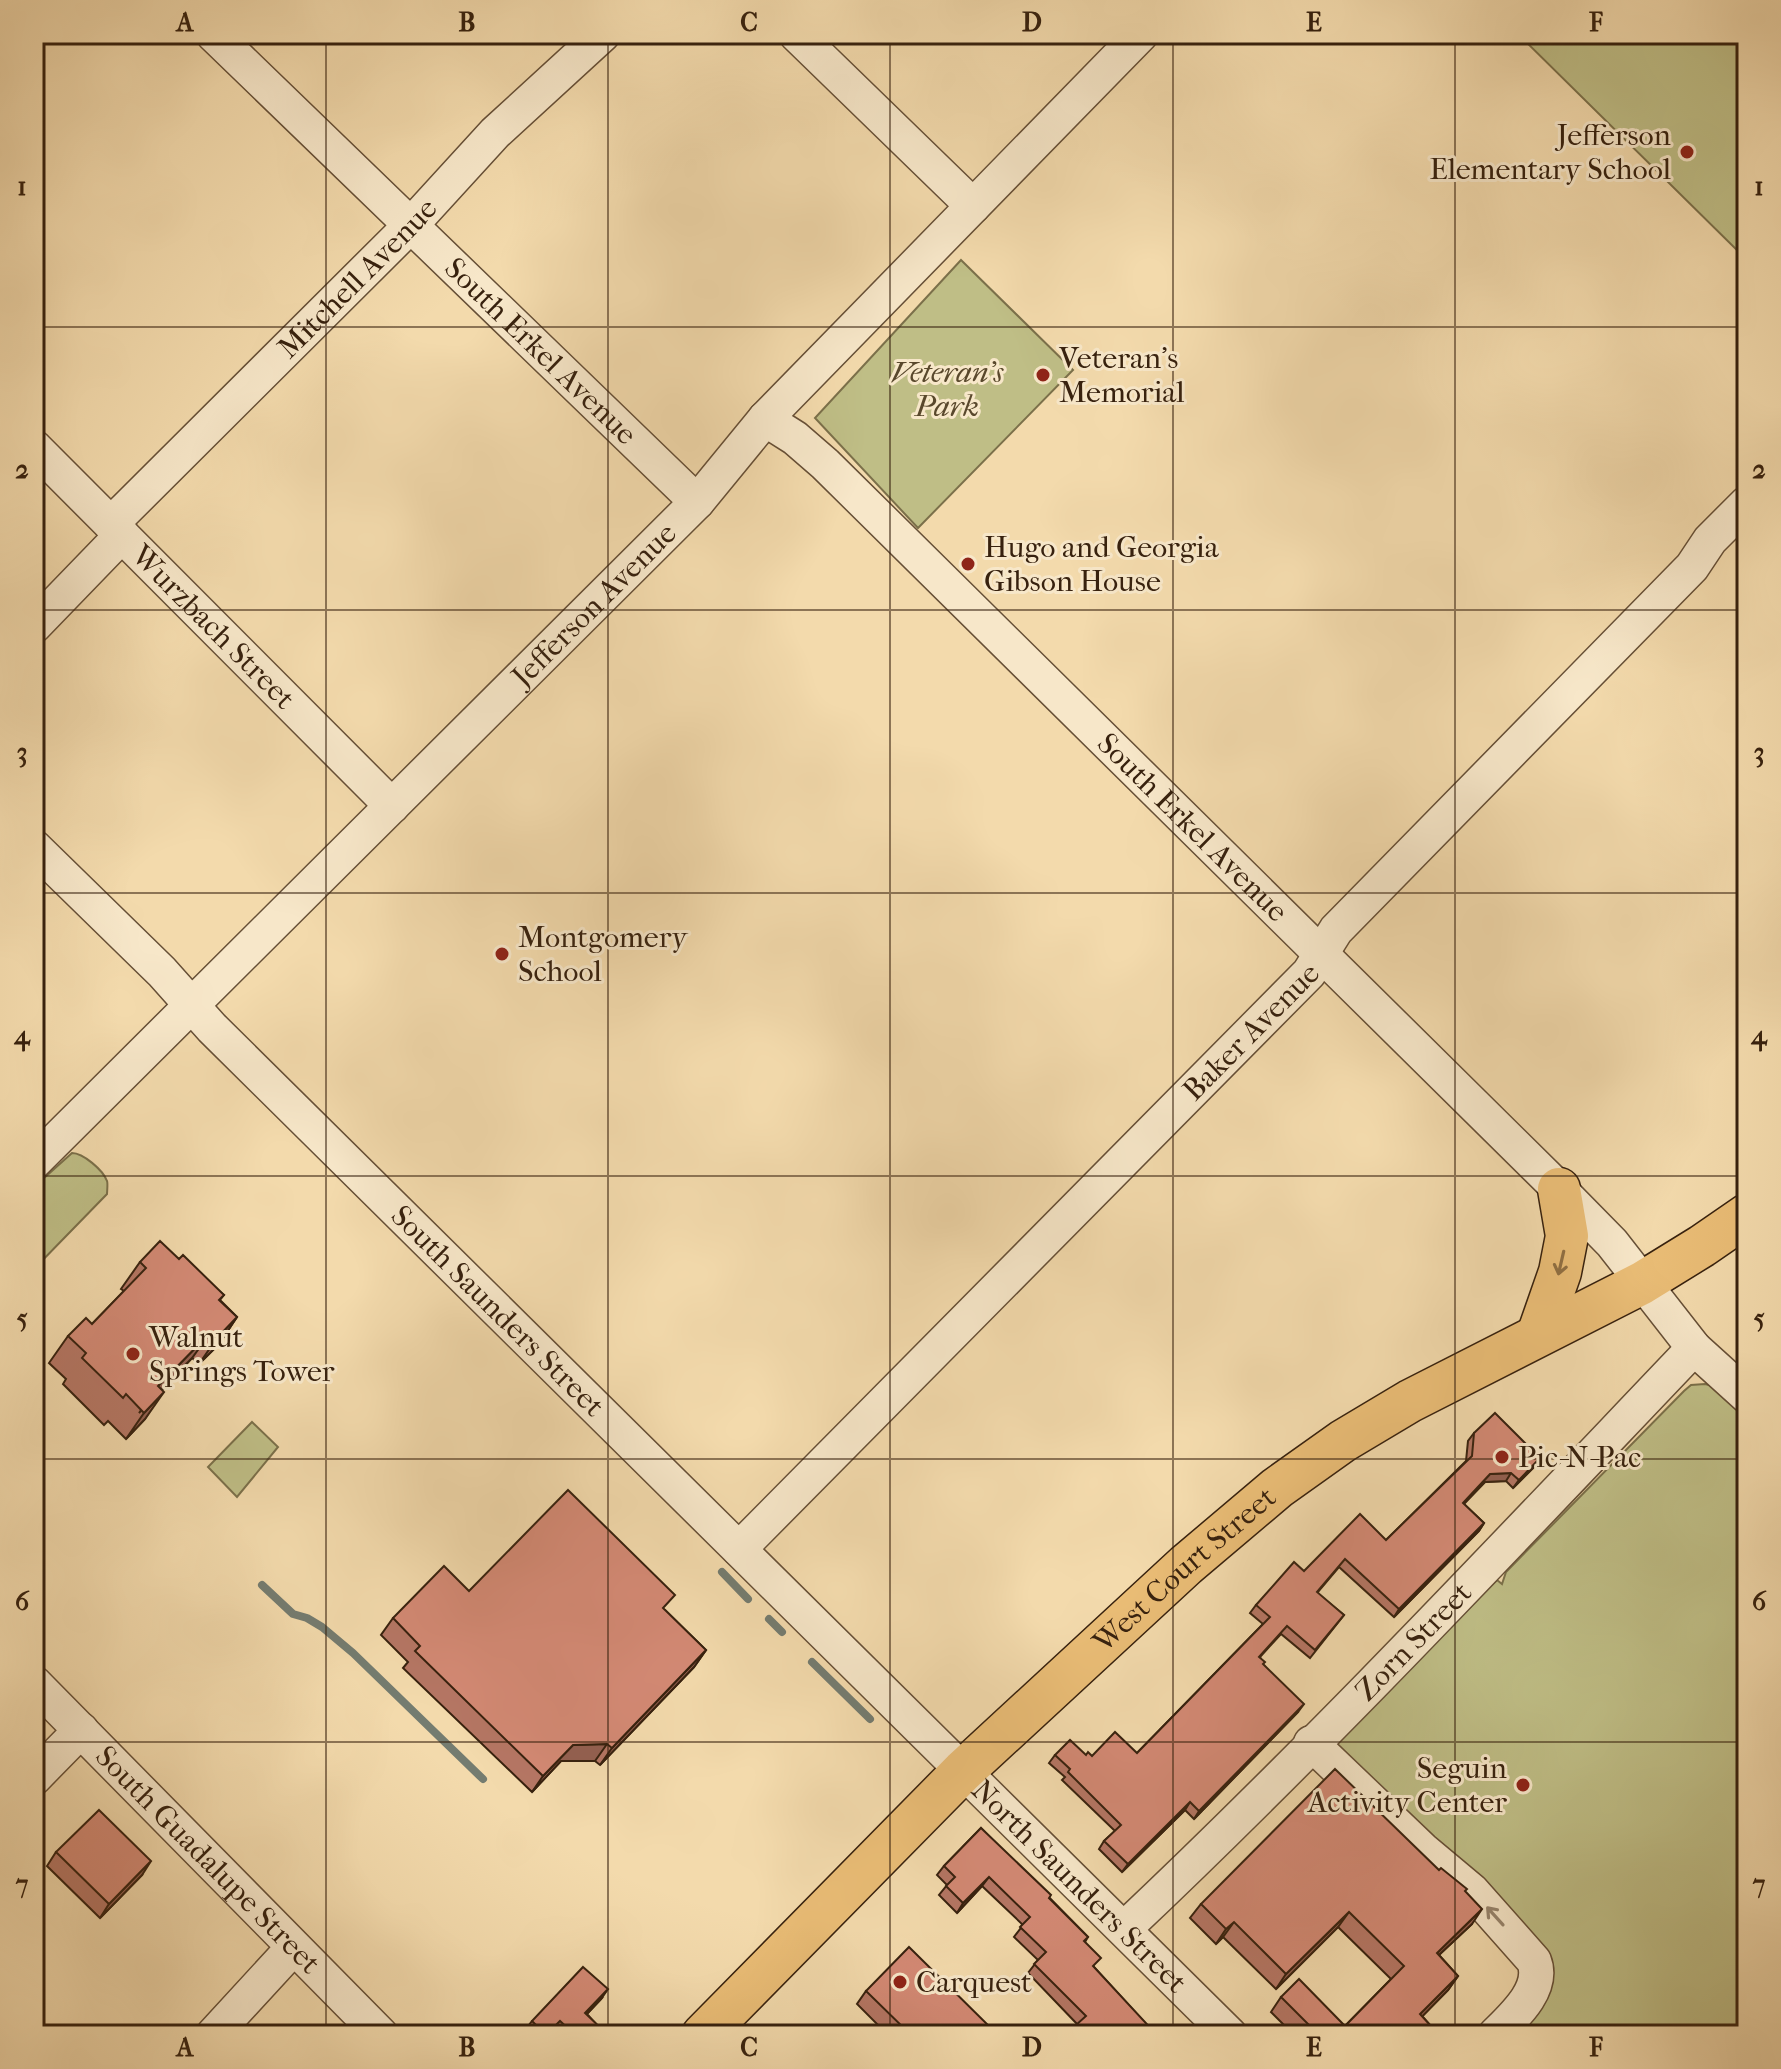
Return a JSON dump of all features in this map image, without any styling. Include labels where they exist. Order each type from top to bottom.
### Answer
[{"type":"main road","points":[[1538,1335],[1560,1272],[1567,1236],[1559,1189]]},
{"type":"main road","name":"West Court Street","points":[[703,2035],[963,1771],[1186,1565],[1277,1488],[1343,1441],[1410,1401],[1642,1283],[1747,1215]]},
{"type":"street","name":"South Erkel Avenue","points":[[213,34],[697,502]]},
{"type":"street","name":"Mitchell Avenue","points":[[34,626],[117,530],[410,226],[495,133],[603,34]]},
{"type":"street","points":[[796,34],[973,206]]},
{"type":"street","name":"Jefferson Avenue","points":[[34,1162],[697,502],[765,419],[1141,34]]},
{"type":"street","name":"South Erkel Avenue","points":[[765,419],[795,438],[825,464],[1559,1189],[1612,1243],[1694,1348],[1747,1396]]},
{"type":"street","name":"Wurzbach Street","points":[[34,447],[392,806]]},
{"type":"street","name":"Baker Avenue","points":[[739,1549],[1309,973],[1336,930],[1692,567],[1710,540],[1747,503]]},
{"type":"street","name":"South Saunders Street","points":[[34,847],[162,972],[191,1007],[963,1771]]},
{"type":"street","name":"Zorn Street","points":[[1124,1929],[1483,1569],[1694,1348]]},
{"type":"street","name":"South Guadalupe Street","points":[[34,1683],[381,2035]]},
{"type":"street","points":[[34,1778],[81,1730]]},
{"type":"street","points":[[1311,1743],[1423,1850],[1472,1891],[1534,1961],[1538,1970],[1537,1979],[1519,2008],[1495,2035]]},
{"type":"street","name":"North Saunders Street","points":[[963,1771],[1230,2035]]},
{"type":"street","points":[[213,2035],[293,1948]]},
{"type":"green space","name":"Jefferson Elementary School","points":[[1518,34],[1747,34],[1747,260]]},
{"type":"green space","name":"Veteran’s Park","points":[[961,260],[1073,370],[918,528],[815,418]]},
{"type":"green space","points":[[72,1153],[87,1159],[101,1172],[107,1182],[107,1194],[34,1269],[34,1187]]},
{"type":"green space","points":[[1691,1385],[1717,1387],[1747,1416],[1747,2007],[1732,2035],[1528,2035],[1516,2023],[1546,1982],[1330,1749],[1497,1580],[1502,1584],[1506,1572],[1684,1391]]},
{"type":"green space","points":[[252,1422],[278,1447],[237,1497],[208,1467]]},
{"type":"building","name":"Walnut Springs Tower","points":[[160,1241],[179,1259],[183,1255],[224,1295],[219,1300],[237,1317],[217,1338],[211,1332],[158,1386],[164,1392],[144,1413],[126,1394],[123,1398],[82,1358],[86,1353],[68,1336],[86,1318],[92,1324],[146,1268],[140,1262]]},
{"type":"building","points":[[1495,1413],[1540,1458],[1519,1480],[1511,1473],[1490,1474],[1463,1503],[1484,1523],[1399,1609],[1345,1559],[1317,1592],[1344,1615],[1315,1650],[1287,1626],[1259,1657],[1304,1704],[1199,1811],[1190,1802],[1128,1864],[1104,1841],[1121,1825],[1055,1755],[1070,1740],[1086,1755],[1088,1752],[1092,1756],[1115,1732],[1137,1753],[1270,1617],[1256,1605],[1294,1562],[1304,1571],[1360,1514],[1386,1540],[1472,1456],[1474,1433]]},
{"type":"building","points":[[568,1490],[675,1595],[663,1608],[706,1650],[612,1748],[607,1744],[573,1745],[543,1776],[415,1651],[420,1646],[393,1618],[444,1566],[469,1591]]},
{"type":"building","points":[[1335,1769],[1439,1870],[1441,1868],[1467,1889],[1465,1891],[1482,1909],[1437,1953],[1458,1976],[1420,2014],[1439,2035],[1319,2035],[1281,1997],[1299,1979],[1345,2026],[1404,1966],[1349,1912],[1286,1974],[1234,1922],[1226,1929],[1201,1904]]},
{"type":"building","points":[[99,1810],[151,1861],[109,1904],[56,1852]]},
{"type":"building","points":[[981,1828],[1051,1895],[1049,1898],[1088,1937],[1084,1941],[1101,1958],[1093,1966],[1155,2035],[1085,2035],[1076,2025],[1086,2016],[1034,1964],[1046,1952],[1020,1927],[1030,1917],[989,1877],[963,1903],[946,1886],[955,1877],[944,1866]]},
{"type":"building","name":"Carquest","points":[[909,1947],[998,2035],[911,2035],[866,1991]]},
{"type":"building","points":[[583,1967],[608,1989],[585,2013],[607,2034],[575,2035],[560,2021],[546,2035],[532,2021]]},
{"type":"waterway","points":[[722,1572],[748,1599]]},
{"type":"waterway","points":[[262,1585],[293,1614],[322,1627],[353,1653],[483,1779]]},
{"type":"waterway","points":[[769,1619],[782,1632]]},
{"type":"waterway","points":[[812,1662],[870,1719]]},
{"type":"place","name":"Jefferson Elementary School","points":[[1687,152]]},
{"type":"place","name":"Veteran’s Memorial","points":[[1043,375]]},
{"type":"place","name":"Hugo and Georgia Gibson House","points":[[968,564]]},
{"type":"place","name":"Montgomery School","points":[[502,954]]},
{"type":"place","name":"Walnut Springs Tower","points":[[133,1354]]},
{"type":"place","name":"Pic-N-Pac","points":[[1502,1457]]},
{"type":"place","name":"Seguin Activity Center","points":[[1523,1785]]},
{"type":"place","name":"Carquest","points":[[900,1982]]}]
